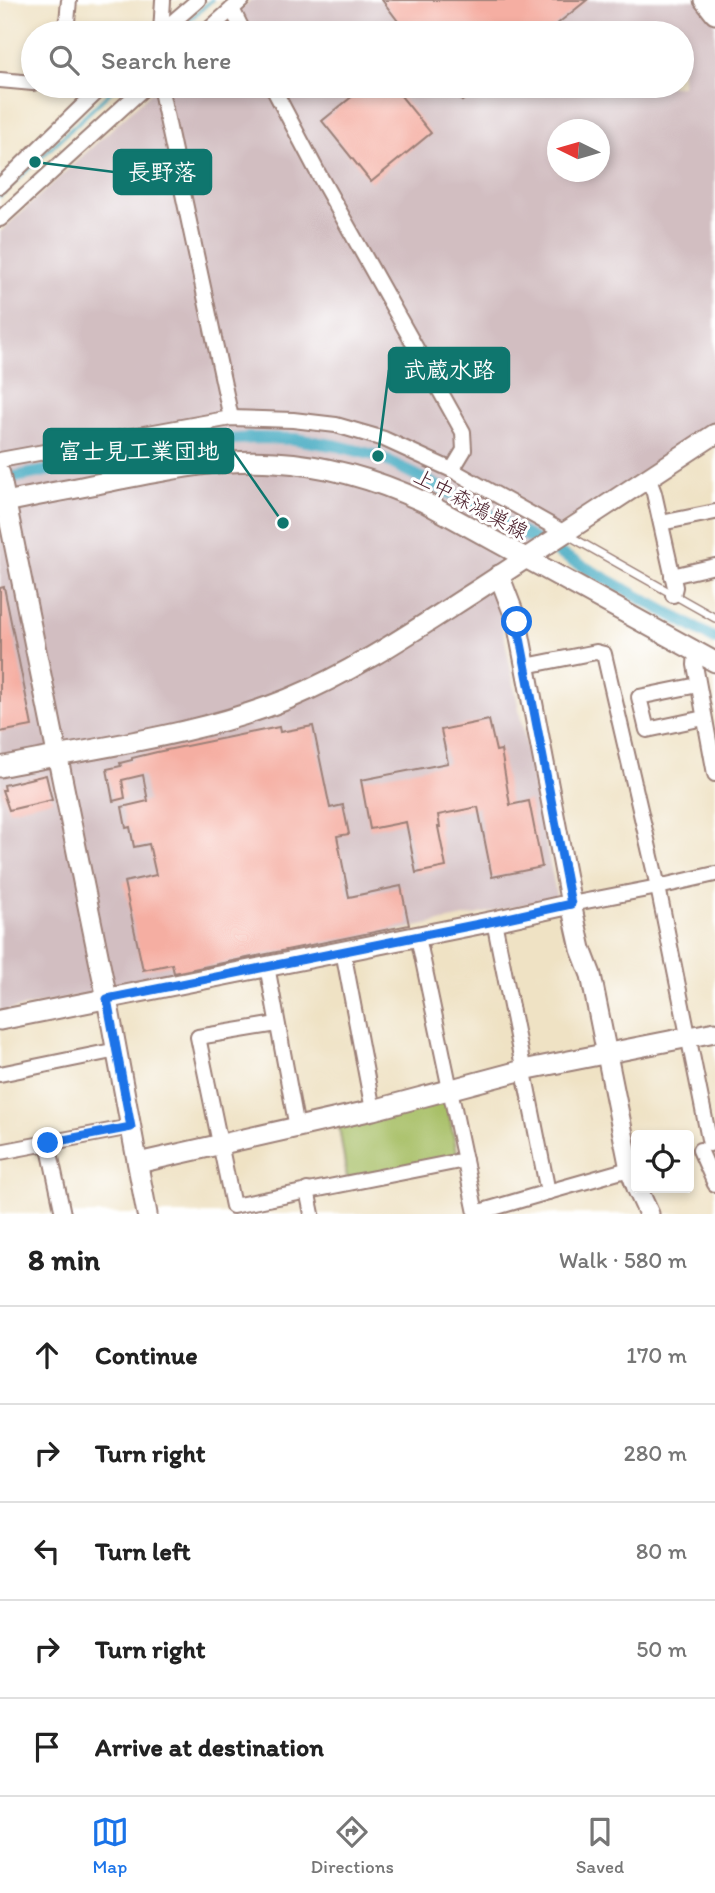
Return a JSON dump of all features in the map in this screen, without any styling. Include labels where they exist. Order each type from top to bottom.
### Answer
[{"type":"street","points":[[67,21],[69,0]]},
{"type":"street","points":[[161,21],[163,0]]},
{"type":"street","points":[[174,21],[198,0]]},
{"type":"street","points":[[704,0],[715,14]]},
{"type":"street","points":[[219,21],[237,5]]},
{"type":"street","points":[[0,80],[21,82]]},
{"type":"street","points":[[0,186],[91,98]]},
{"type":"street","points":[[0,219],[133,98]]},
{"type":"street","points":[[163,98],[230,418]]},
{"type":"street","points":[[278,98],[463,432],[464,450],[452,470]]},
{"type":"street","points":[[0,460],[230,418],[293,420],[336,425],[384,439],[452,470],[560,536]]},
{"type":"street","points":[[0,767],[181,731],[246,714],[289,698],[369,659],[715,434]]},
{"type":"street","name":"上中森鴻巣線","points":[[2,493],[207,465],[258,461],[294,463],[346,473],[404,493],[531,555],[715,662]]},
{"type":"street","points":[[648,477],[675,587],[673,595]]},
{"type":"street","points":[[2,493],[107,999],[147,1214]]},
{"type":"street","points":[[661,523],[715,512]]},
{"type":"street","points":[[672,576],[715,566]]},
{"type":"street","points":[[499,575],[513,609],[526,666],[571,904],[581,949],[591,975],[631,1159]]},
{"type":"street","points":[[526,666],[596,652],[604,654],[658,887],[688,1038],[703,1147],[715,1184]]},
{"type":"street","points":[[696,652],[698,685],[708,723],[715,774]]},
{"type":"street","points":[[698,685],[639,698],[647,730],[708,723]]},
{"type":"street","points":[[0,1020],[418,937],[715,874]]},
{"type":"street","points":[[494,921],[548,1192]]},
{"type":"street","points":[[418,937],[474,1214],[548,1192],[631,1178]]},
{"type":"street","points":[[343,951],[373,1110]]},
{"type":"street","points":[[267,966],[297,1128]]},
{"type":"street","points":[[277,1024],[198,1037],[233,1206],[465,1160]]},
{"type":"street","points":[[138,1163],[373,1110],[523,1070],[715,1032]]},
{"type":"street","points":[[0,1074],[117,1050]]},
{"type":"street","points":[[0,1152],[131,1127]]},
{"type":"street","points":[[48,1143],[63,1214]]},
{"type":"street","points":[[307,1190],[312,1214]]},
{"type":"street","points":[[641,1193],[649,1214]]},
{"type":"lane","points":[[560,536],[715,618]]},
{"type":"shaded area","points":[[251,0],[715,0],[715,425],[488,574],[496,595],[557,898],[0,1012],[0,232],[145,98],[694,98],[694,21],[228,21]]},
{"type":"green space","points":[[445,1097],[458,1156],[347,1178],[339,1127]]},
{"type":"building","points":[[382,0],[587,0],[561,21],[398,21]]},
{"type":"building","points":[[350,98],[403,98],[431,133],[371,182],[322,121]]},
{"type":"building","points":[[4,587],[32,726],[0,732],[0,588]]},
{"type":"building","points":[[489,720],[496,751],[501,750],[510,805],[529,801],[542,867],[492,877],[478,807],[438,815],[446,867],[416,873],[406,822],[370,829],[361,780],[448,763],[441,730]]},
{"type":"building","points":[[313,726],[330,808],[343,805],[349,834],[337,836],[349,897],[401,886],[409,925],[174,973],[172,964],[143,970],[124,882],[156,875],[149,844],[134,847],[130,827],[126,828],[122,807],[148,801],[143,775],[122,780],[125,798],[113,801],[107,769],[121,766],[120,763],[132,758],[157,752],[279,727],[280,732]]},
{"type":"building","points":[[46,775],[52,800],[9,810],[2,790],[5,790],[4,785]]},
{"type":"waterway","points":[[188,21],[212,0]]},
{"type":"waterway","points":[[0,196],[104,98]]},
{"type":"waterway","points":[[0,480],[197,441],[295,439],[338,446],[378,456],[439,487],[715,639]]},
{"type":"place","name":"長野落","points":[[35,162]]},
{"type":"place","name":"武蔵水路","points":[[378,456]]},
{"type":"place","name":"富士見工業団地","points":[[283,523]]},
{"type":"route","points":[[48,1143],[131,1127],[107,999],[571,904],[517,622]]}]
